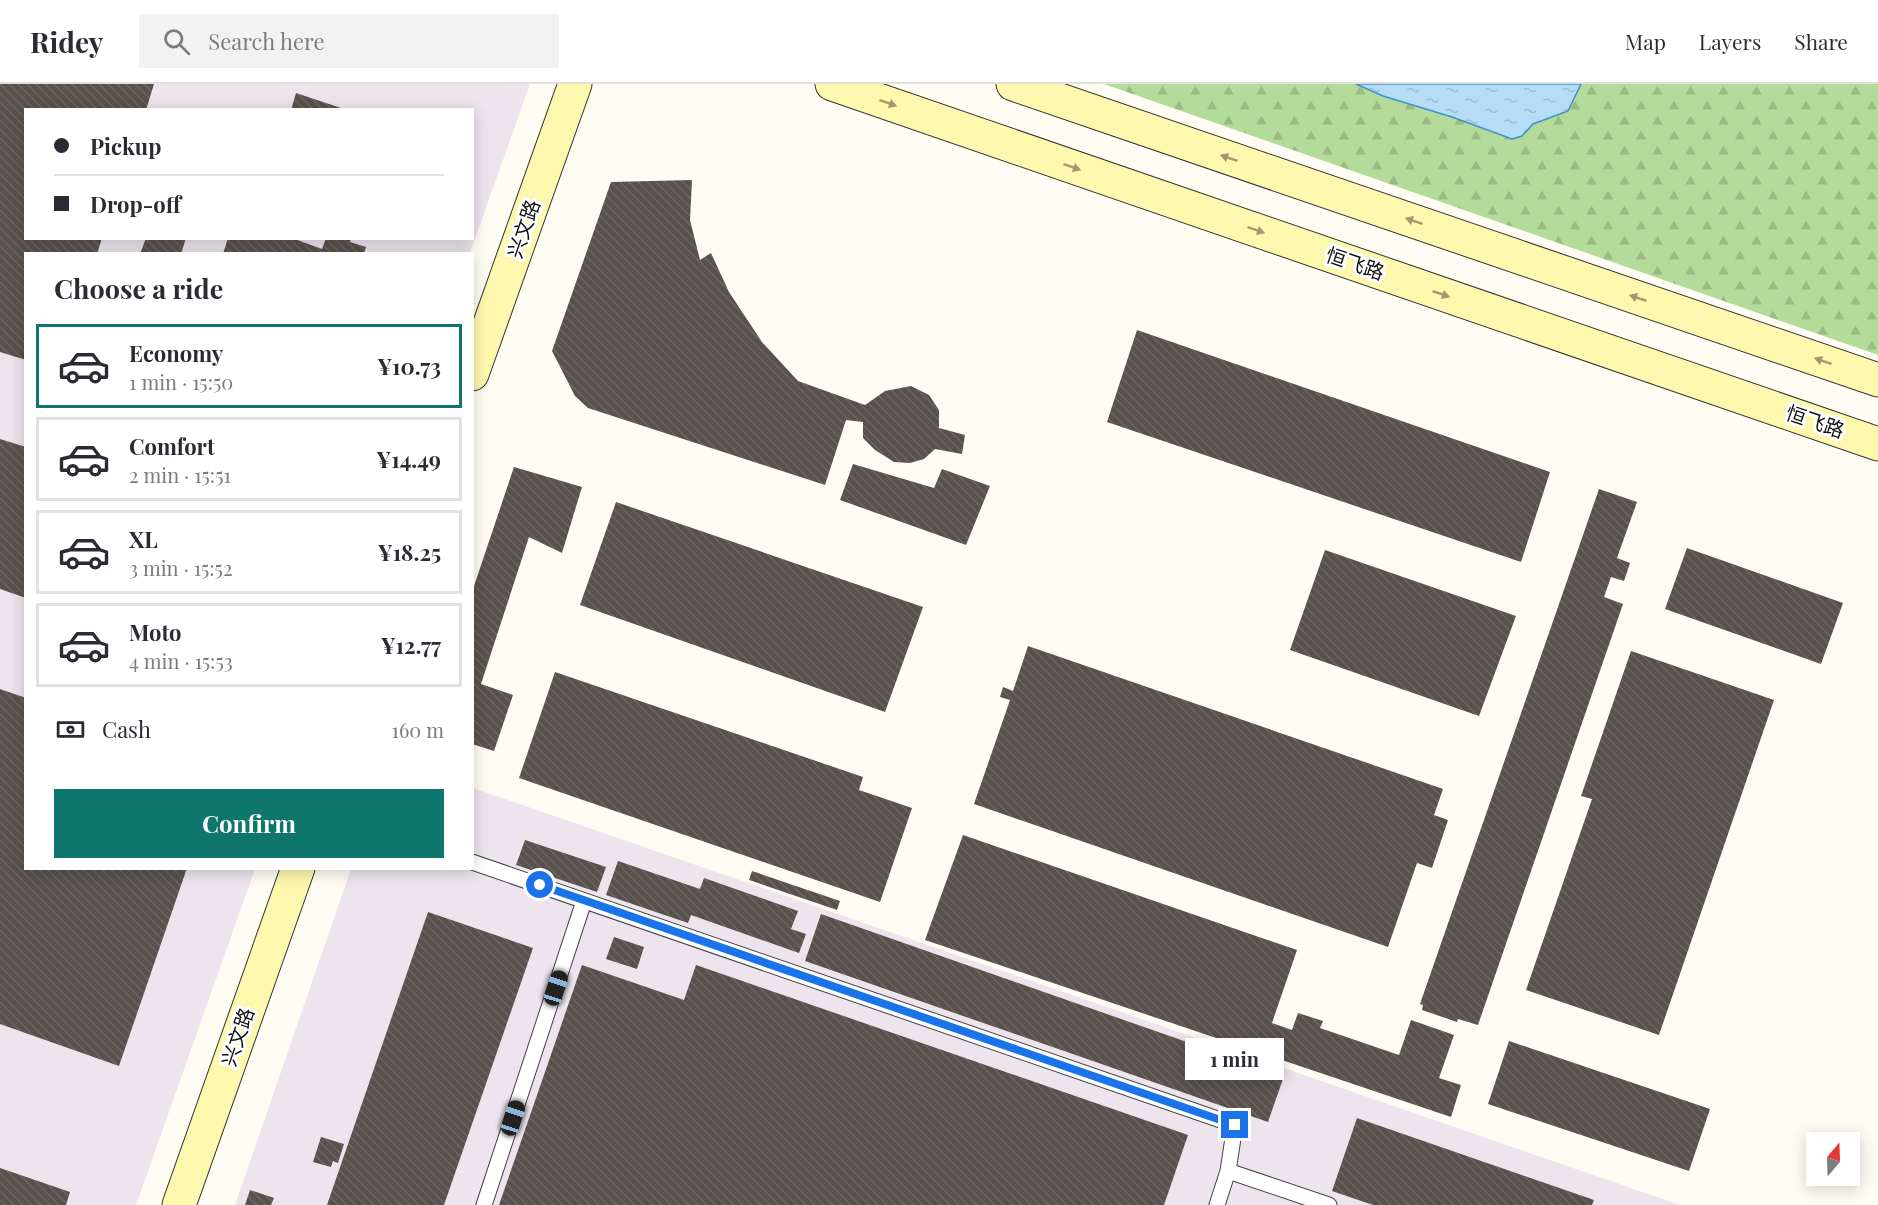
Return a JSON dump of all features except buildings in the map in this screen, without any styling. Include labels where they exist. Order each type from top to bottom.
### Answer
[{"type":"main road","name":"兴文路","points":[[474,368],[575,84]]},
{"type":"main road","name":"恒飞路","points":[[832,84],[1878,444]]},
{"type":"main road","points":[[1013,84],[1878,380]]},
{"type":"main road","name":"兴文路","points":[[179,1205],[297,870]]},
{"type":"lane","points":[[474,863],[1235,1125],[1228,1171],[1217,1205]]},
{"type":"lane","points":[[484,1205],[585,901]]},
{"type":"lane","points":[[1228,1171],[1329,1205]]},
{"type":"shaded area","points":[[0,84],[530,84],[470,252],[24,252],[24,870],[255,870],[136,1205],[0,1205]]},
{"type":"shaded area","points":[[474,788],[1680,1205],[235,1205],[351,870],[474,870]]},
{"type":"green space","points":[[1104,84],[1878,84],[1878,355]]},
{"type":"water","points":[[1356,84],[1581,84],[1568,111],[1533,124],[1522,136],[1512,139],[1452,117],[1383,96]]},
{"type":"route","points":[[540,885],[1235,1125]]}]
